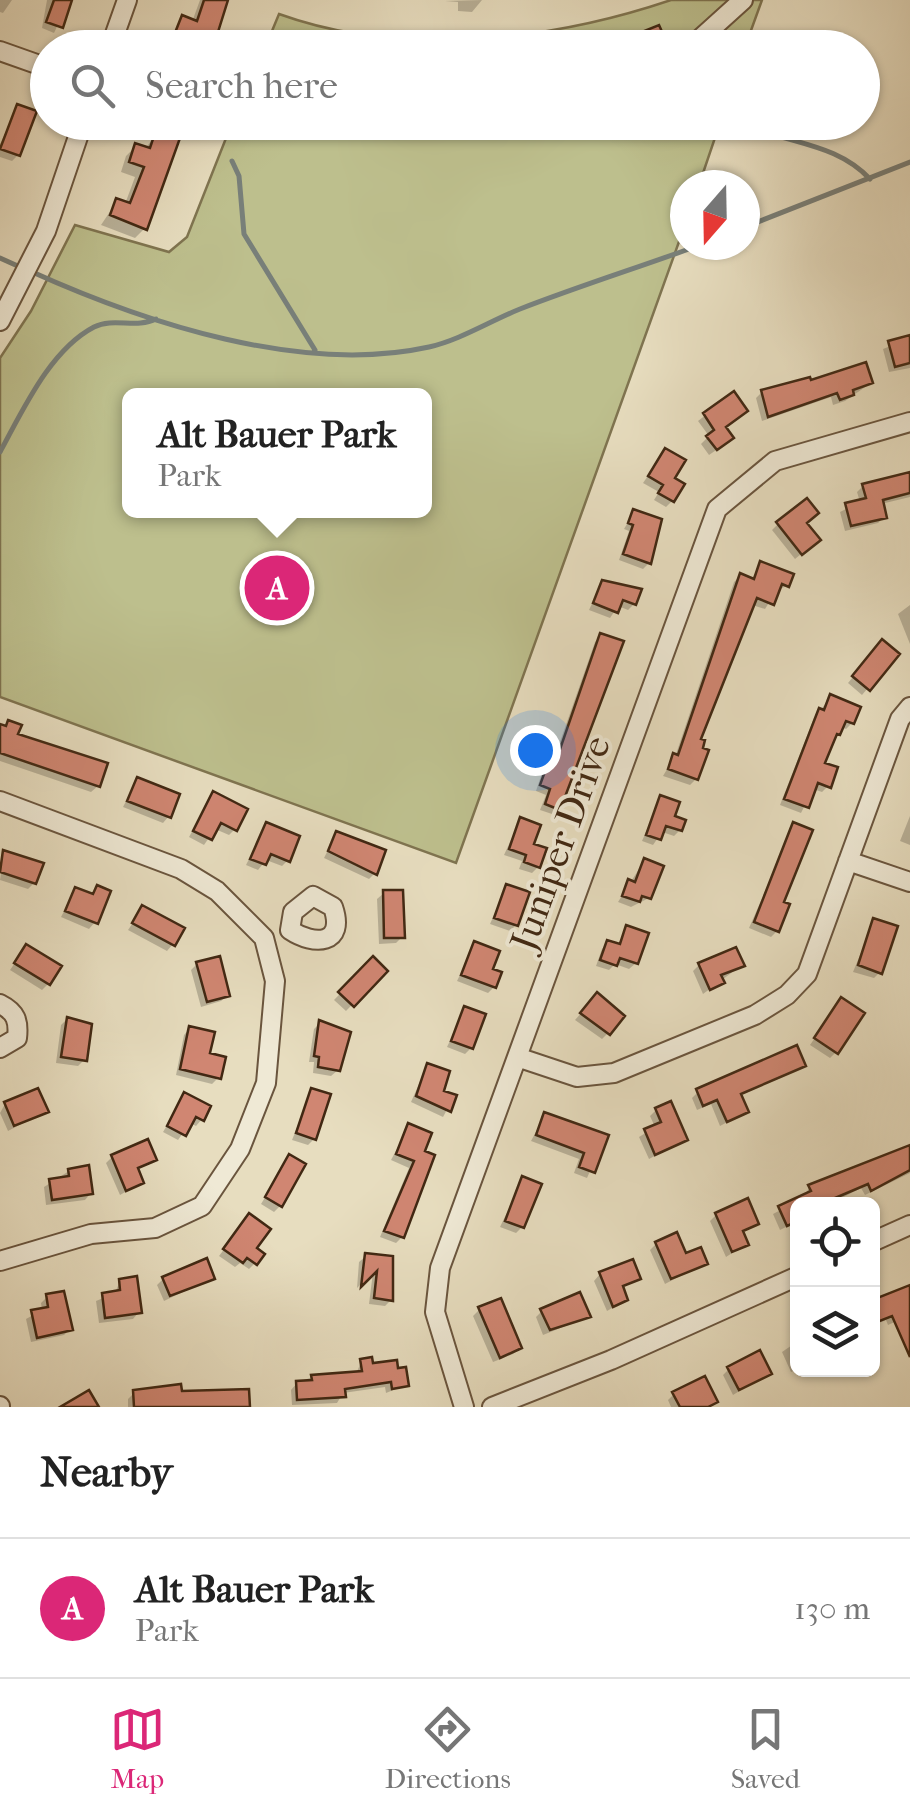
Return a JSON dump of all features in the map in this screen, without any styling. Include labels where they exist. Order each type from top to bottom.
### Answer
[{"type":"street","points":[[116,30],[127,0]]},
{"type":"street","points":[[710,30],[743,0]]},
{"type":"street","points":[[0,51],[30,62]]},
{"type":"street","points":[[0,321],[34,254],[76,140]]},
{"type":"street","name":"Juniper Drive","points":[[464,1407],[435,1312],[440,1268],[717,508],[774,461],[910,422]]},
{"type":"street","points":[[517,1057],[577,1077],[614,1072],[755,1015],[787,995],[807,974],[900,719],[910,707]]},
{"type":"street","points":[[0,800],[181,869],[217,892],[264,938],[275,981],[266,1083],[240,1150],[202,1206],[155,1228],[91,1234],[0,1261]]},
{"type":"street","points":[[848,861],[910,882]]},
{"type":"street","points":[[264,938],[290,930]]},
{"type":"street","points":[[0,1004],[12,1010],[19,1023],[17,1038],[0,1048]]},
{"type":"street","points":[[880,1238],[910,1225]]},
{"type":"street","points":[[492,1407],[612,1360],[790,1280]]},
{"type":"green space","points":[[671,0],[762,0],[751,30],[551,30]]},
{"type":"green space","points":[[279,14],[338,30],[272,30]]},
{"type":"green space","points":[[225,140],[714,140],[704,170],[670,170],[672,260],[456,863],[0,697],[0,358],[31,311],[75,225],[169,252],[187,237]]},
{"type":"building","points":[[54,0],[72,0],[63,28],[46,22]]},
{"type":"building","points":[[204,0],[228,0],[219,30],[176,30],[182,15],[197,21]]},
{"type":"building","points":[[17,104],[30,109],[30,130],[20,156],[0,149]]},
{"type":"building","points":[[153,140],[179,140],[147,230],[110,215],[116,198],[130,203],[144,167],[129,162],[135,143],[150,148]]},
{"type":"building","points":[[910,335],[910,363],[895,367],[888,341]]},
{"type":"building","points":[[866,362],[873,383],[853,390],[854,395],[840,400],[837,393],[768,417],[761,390],[810,377],[811,380]]},
{"type":"building","points":[[734,391],[748,411],[726,427],[734,438],[717,450],[706,436],[714,430],[703,413]]},
{"type":"building","points":[[665,448],[686,460],[675,478],[685,484],[674,502],[658,493],[663,485],[648,476]]},
{"type":"building","points":[[910,472],[910,493],[883,500],[887,518],[851,526],[845,503],[866,498],[862,484]]},
{"type":"building","points":[[807,498],[819,513],[807,523],[821,540],[802,555],[776,522]]},
{"type":"building","points":[[633,509],[662,519],[651,564],[623,554],[633,525],[628,523]]},
{"type":"building","points":[[760,561],[794,574],[789,587],[782,584],[774,605],[757,598],[701,739],[705,740],[703,748],[709,750],[698,780],[668,769],[673,753],[678,755],[740,573],[754,579]]},
{"type":"building","points":[[602,580],[642,589],[636,605],[623,600],[618,613],[593,603]]},
{"type":"building","points":[[600,633],[624,641],[560,810],[545,804],[550,789],[540,785],[551,755],[557,758]]},
{"type":"building","points":[[882,639],[900,654],[870,691],[852,676]]},
{"type":"building","points":[[830,694],[861,707],[854,724],[846,721],[840,735],[837,734],[825,763],[838,767],[831,788],[818,783],[809,808],[784,799],[819,708],[824,710]]},
{"type":"building","points":[[8,720],[22,725],[18,734],[108,763],[100,787],[0,753],[0,724],[6,726]]},
{"type":"building","points":[[137,777],[180,794],[171,818],[127,801]]},
{"type":"building","points":[[213,791],[248,809],[237,831],[221,823],[212,840],[193,831]]},
{"type":"building","points":[[660,795],[680,802],[675,816],[686,820],[682,831],[666,826],[661,840],[646,835]]},
{"type":"building","points":[[520,817],[541,825],[534,844],[547,848],[540,868],[524,862],[526,855],[509,849]]},
{"type":"building","points":[[266,822],[300,836],[290,862],[271,854],[266,865],[250,859]]},
{"type":"building","points":[[793,822],[813,830],[784,902],[790,904],[779,932],[754,922]]},
{"type":"building","points":[[336,831],[386,850],[377,875],[328,851]]},
{"type":"building","points":[[3,850],[44,863],[36,884],[0,872]]},
{"type":"building","points":[[644,858],[664,866],[651,899],[642,896],[640,902],[622,896],[628,879],[635,882]]},
{"type":"building","points":[[506,884],[530,892],[518,926],[494,918]]},
{"type":"building","points":[[97,885],[111,891],[98,924],[65,911],[75,887],[93,894]]},
{"type":"building","points":[[383,890],[403,890],[405,938],[384,938]]},
{"type":"building","points":[[142,905],[185,928],[175,946],[132,923]]},
{"type":"building","points":[[873,918],[898,926],[882,974],[858,965]]},
{"type":"building","points":[[626,925],[649,933],[638,964],[620,958],[617,966],[600,960],[607,940],[620,944]]},
{"type":"building","points":[[474,941],[500,951],[493,969],[502,972],[496,988],[461,975]]},
{"type":"building","points":[[26,944],[62,966],[50,985],[14,963]]},
{"type":"building","points":[[736,947],[745,966],[721,975],[725,983],[710,990],[698,963]]},
{"type":"building","points":[[220,956],[230,996],[207,1002],[196,962]]},
{"type":"building","points":[[373,956],[388,971],[354,1007],[338,992]]},
{"type":"building","points":[[597,992],[625,1016],[610,1035],[580,1013]]},
{"type":"building","points":[[841,997],[865,1013],[838,1054],[814,1038]]},
{"type":"building","points":[[464,1006],[486,1014],[473,1049],[451,1041]]},
{"type":"building","points":[[67,1017],[92,1024],[87,1061],[61,1057]]},
{"type":"building","points":[[319,1020],[351,1032],[340,1071],[318,1067],[319,1057],[314,1056]]},
{"type":"building","points":[[189,1026],[215,1032],[210,1053],[226,1057],[221,1079],[180,1069]]},
{"type":"building","points":[[797,1045],[806,1066],[741,1094],[749,1112],[727,1122],[717,1100],[703,1106],[696,1089]]},
{"type":"building","points":[[427,1063],[450,1071],[444,1091],[457,1095],[451,1112],[416,1096]]},
{"type":"building","points":[[38,1088],[49,1112],[14,1126],[4,1102]]},
{"type":"building","points":[[311,1088],[331,1094],[316,1140],[296,1133]]},
{"type":"building","points":[[184,1092],[211,1106],[204,1121],[196,1117],[186,1136],[167,1126]]},
{"type":"building","points":[[671,1101],[688,1140],[655,1155],[644,1129],[661,1122],[655,1108]]},
{"type":"building","points":[[544,1112],[609,1135],[595,1173],[579,1167],[584,1153],[536,1135]]},
{"type":"building","points":[[408,1123],[432,1133],[425,1151],[435,1155],[404,1238],[384,1231],[414,1161],[396,1154]]},
{"type":"building","points":[[148,1139],[157,1160],[138,1168],[144,1183],[126,1191],[111,1155]]},
{"type":"building","points":[[910,1145],[910,1170],[871,1191],[868,1184],[837,1197],[798,1197],[811,1191],[808,1185]]},
{"type":"building","points":[[289,1154],[306,1164],[282,1207],[265,1197]]},
{"type":"building","points":[[89,1165],[93,1194],[52,1200],[49,1179],[69,1176],[68,1169]]},
{"type":"building","points":[[522,1176],[542,1184],[524,1228],[505,1221]]},
{"type":"building","points":[[748,1198],[759,1224],[743,1231],[749,1245],[732,1252],[715,1213]]},
{"type":"building","points":[[790,1201],[790,1225],[787,1226],[778,1206]]},
{"type":"building","points":[[249,1213],[271,1229],[257,1248],[265,1254],[257,1265],[247,1258],[243,1263],[223,1249]]},
{"type":"building","points":[[677,1232],[686,1253],[701,1247],[708,1264],[671,1279],[655,1242]]},
{"type":"building","points":[[365,1253],[393,1256],[393,1301],[374,1298],[377,1271],[361,1287]]},
{"type":"building","points":[[207,1258],[215,1279],[170,1296],[162,1277]]},
{"type":"building","points":[[633,1259],[641,1279],[623,1286],[628,1300],[613,1307],[599,1272]]},
{"type":"building","points":[[137,1276],[142,1313],[105,1318],[102,1293],[120,1290],[119,1279]]},
{"type":"building","points":[[910,1285],[910,1357],[892,1316],[880,1321],[880,1297]]},
{"type":"building","points":[[64,1291],[73,1330],[37,1338],[31,1310],[48,1307],[46,1294]]},
{"type":"building","points":[[580,1292],[591,1317],[550,1330],[540,1309]]},
{"type":"building","points":[[501,1298],[522,1348],[500,1358],[478,1307]]},
{"type":"building","points":[[760,1350],[772,1374],[739,1390],[727,1367]]},
{"type":"building","points":[[372,1357],[373,1363],[397,1360],[398,1368],[406,1367],[409,1386],[392,1389],[391,1382],[345,1389],[346,1397],[297,1400],[296,1381],[312,1380],[311,1375],[362,1371],[360,1359]]},
{"type":"building","points":[[705,1376],[718,1402],[708,1407],[680,1407],[672,1392]]},
{"type":"building","points":[[181,1384],[182,1391],[249,1389],[250,1407],[134,1407],[133,1390]]},
{"type":"building","points":[[89,1390],[99,1407],[60,1407]]},
{"type":"waterway","points":[[794,140],[841,157],[870,179]]},
{"type":"waterway","points":[[232,161],[239,176],[244,234],[315,350]]},
{"type":"waterway","points":[[760,221],[910,162]]},
{"type":"waterway","points":[[30,271],[123,309],[225,339],[277,349],[380,354],[441,344],[520,309],[670,256]]},
{"type":"waterway","points":[[0,258],[20,267]]},
{"type":"waterway","points":[[0,452],[39,382],[78,337],[102,324],[156,319]]},
{"type":"place","name":"Alt Bauer Park","points":[[277,588]]}]
